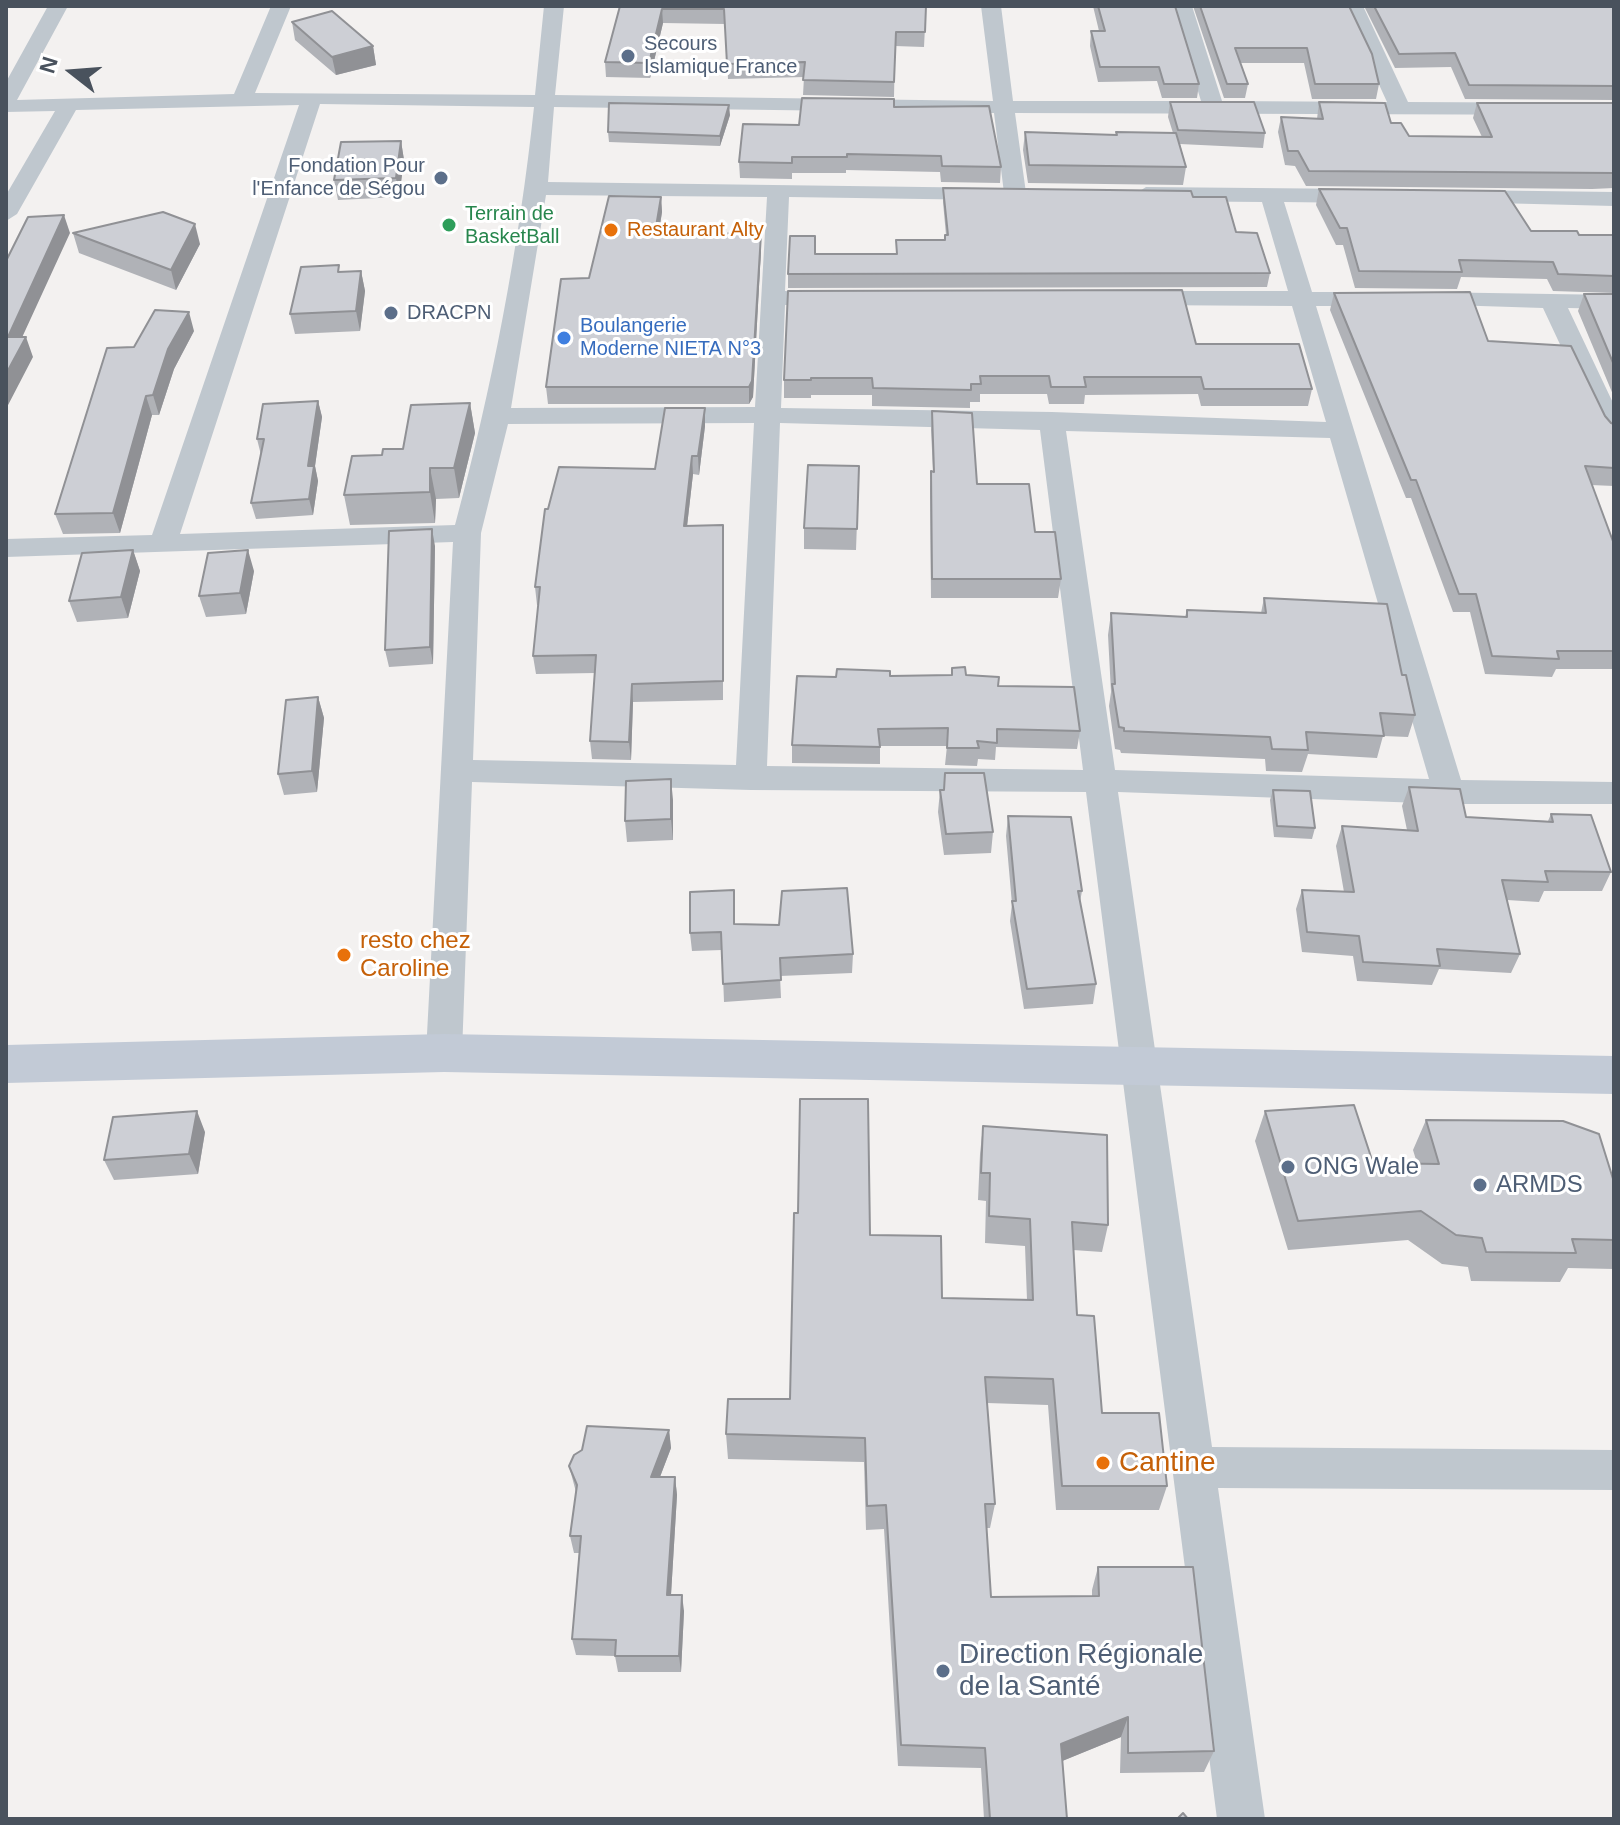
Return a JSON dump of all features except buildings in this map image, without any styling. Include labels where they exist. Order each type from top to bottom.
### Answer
[{"type":"street","points":[[58,6],[6,103],[312,98],[1005,107],[1614,109]]},
{"type":"street","points":[[242,100],[281,6]]},
{"type":"street","points":[[444,1053],[459,771],[467,533],[497,416],[536,188],[554,6]]},
{"type":"street","points":[[536,188],[1023,193],[1005,107],[991,6]]},
{"type":"street","points":[[1182,6],[1213,107]]},
{"type":"street","points":[[1353,6],[1400,108]]},
{"type":"street","points":[[163,543],[312,98]]},
{"type":"street","points":[[6,214],[69,104]]},
{"type":"street","points":[[751,779],[778,191]]},
{"type":"street","points":[[1127,194],[1380,197]]},
{"type":"street","points":[[1271,195],[1449,793]]},
{"type":"street","points":[[1442,197],[1614,199]]},
{"type":"street","points":[[1108,298],[1299,297],[1614,302]]},
{"type":"street","points":[[772,298],[852,298]]},
{"type":"street","points":[[1552,301],[1614,432]]},
{"type":"street","points":[[497,416],[767,415],[1052,420],[1339,430]]},
{"type":"street","points":[[1052,420],[1241,1819]]},
{"type":"street","points":[[6,548],[467,533]]},
{"type":"street","points":[[459,771],[751,779],[1101,781],[1449,793],[1614,793]]},
{"type":"street","points":[[6,1064],[444,1053],[1614,1075]]},
{"type":"street","points":[[1194,1467],[1614,1470]]},
{"type":"place","name":"Secours Islamique France","points":[[628,56]]},
{"type":"place","name":"Fondation Pour l'Enfance de Ségou","points":[[441,178]]},
{"type":"place","name":"Terrain de BasketBall","points":[[449,225]]},
{"type":"place","name":"Restaurant Alty","points":[[611,230]]},
{"type":"place","name":"DRACPN","points":[[391,313]]},
{"type":"place","name":"Boulangerie Moderne NIETA N°3","points":[[564,338]]},
{"type":"place","name":"resto chez Caroline","points":[[344,955]]},
{"type":"place","name":"ONG Wale","points":[[1288,1167]]},
{"type":"place","name":"ARMDS","points":[[1480,1185]]},
{"type":"place","name":"Cantine","points":[[1103,1463]]},
{"type":"place","name":"Direction Régionale de la Santé","points":[[943,1671]]}]
